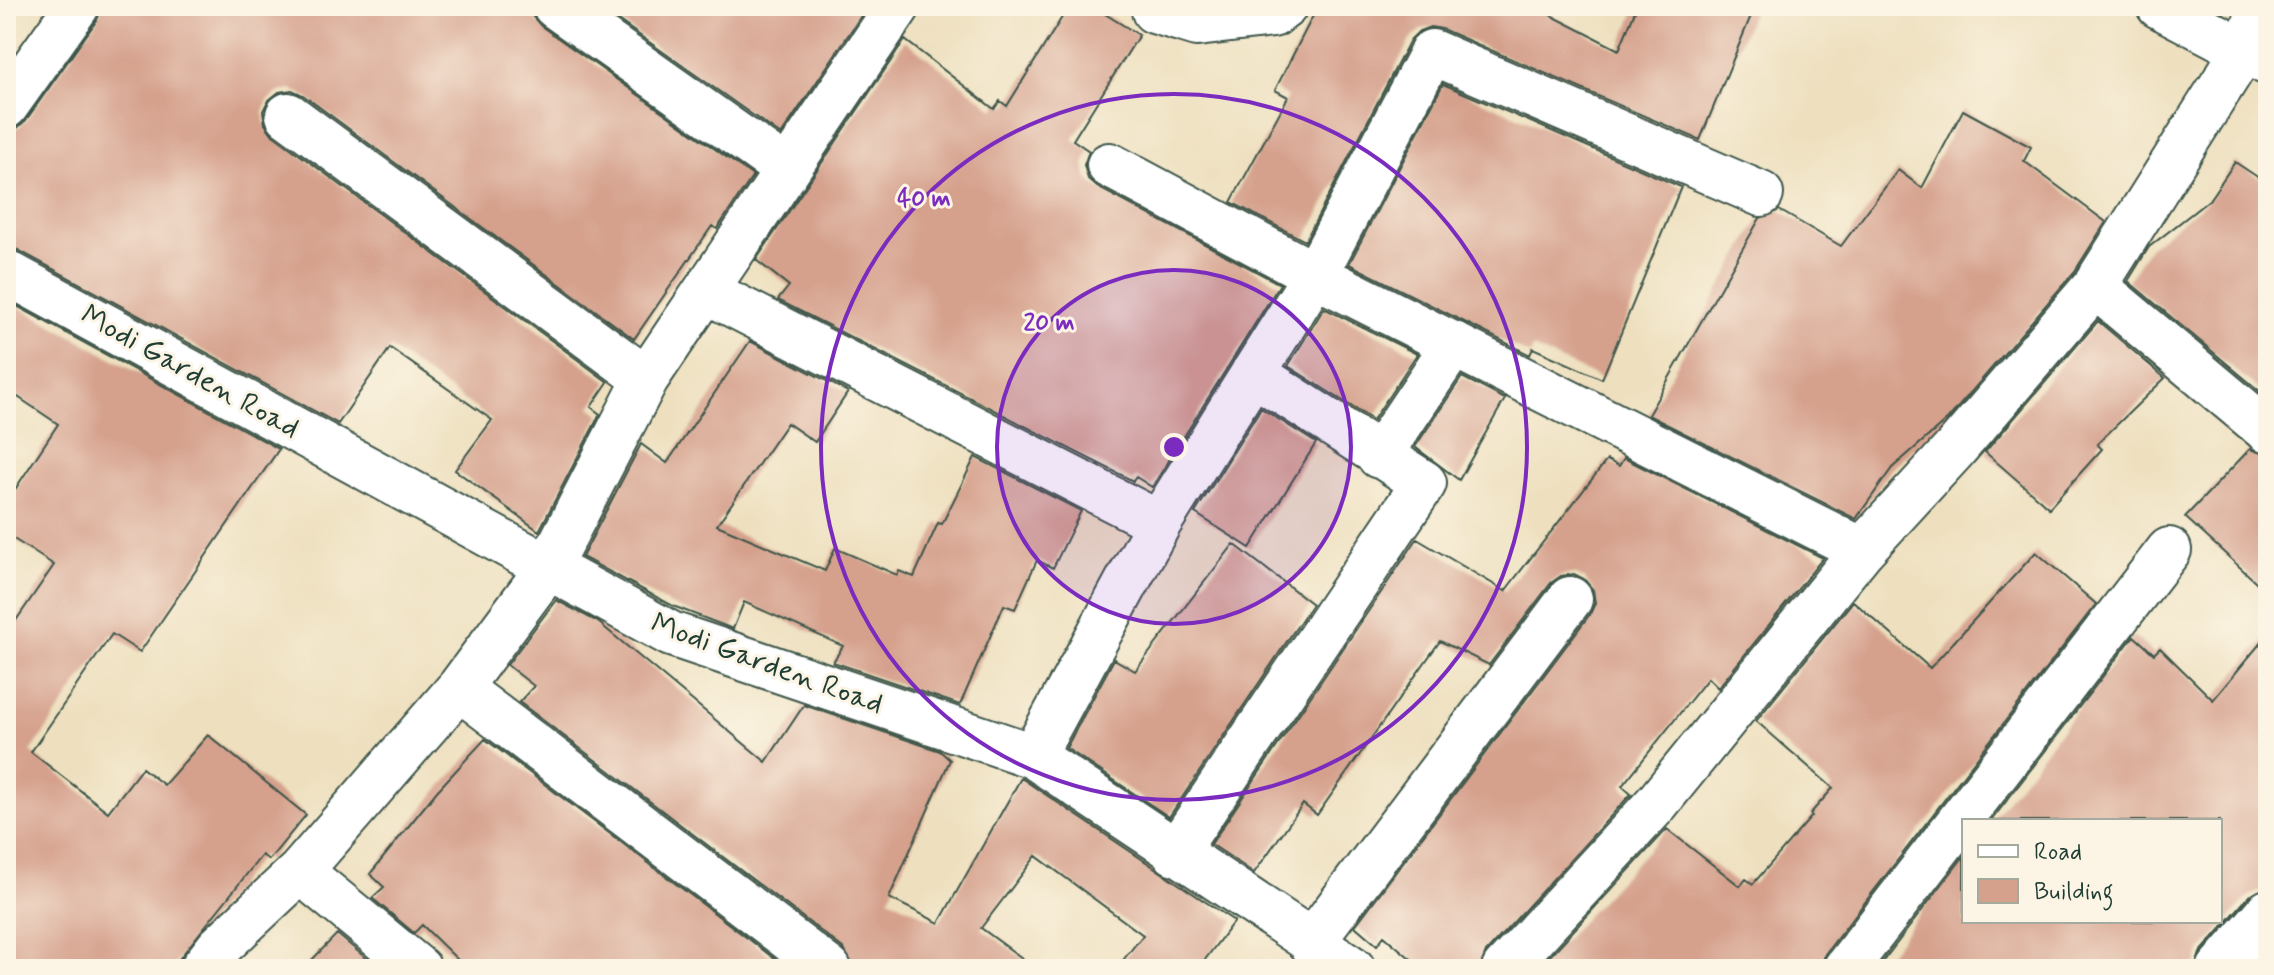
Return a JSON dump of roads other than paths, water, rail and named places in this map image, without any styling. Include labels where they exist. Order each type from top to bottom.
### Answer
[{"type":"street","points":[[6,106],[77,6]]},
{"type":"street","points":[[555,6],[787,170]]},
{"type":"street","points":[[202,969],[219,947],[300,871],[459,688],[548,568],[646,379],[898,6]]},
{"type":"street","points":[[1148,8],[1197,24],[1273,15],[1285,6]]},
{"type":"street","points":[[2159,6],[2256,56]]},
{"type":"street","points":[[1504,969],[1657,803],[1862,550],[1955,449],[2095,286],[2256,56],[2262,6]]},
{"type":"street","points":[[1033,756],[1159,523],[1315,275],[1432,52],[1761,194]]},
{"type":"street","points":[[288,115],[646,379]]},
{"type":"street","points":[[1109,165],[1315,275],[1862,550]]},
{"type":"street","name":"Modi Garden Road","points":[[6,272],[671,634],[1033,756],[1353,969]]},
{"type":"street","points":[[2095,286],[2268,431]]},
{"type":"street","points":[[706,291],[1159,523]]},
{"type":"street","points":[[1379,456],[1454,344]]},
{"type":"street","points":[[1175,853],[1424,483],[1253,373]]},
{"type":"street","points":[[1845,969],[2169,550]]},
{"type":"street","points":[[1311,943],[1570,599]]},
{"type":"street","points":[[459,688],[829,969]]},
{"type":"street","points":[[300,871],[419,969]]},
{"type":"street","points":[[2219,969],[2268,912]]}]
